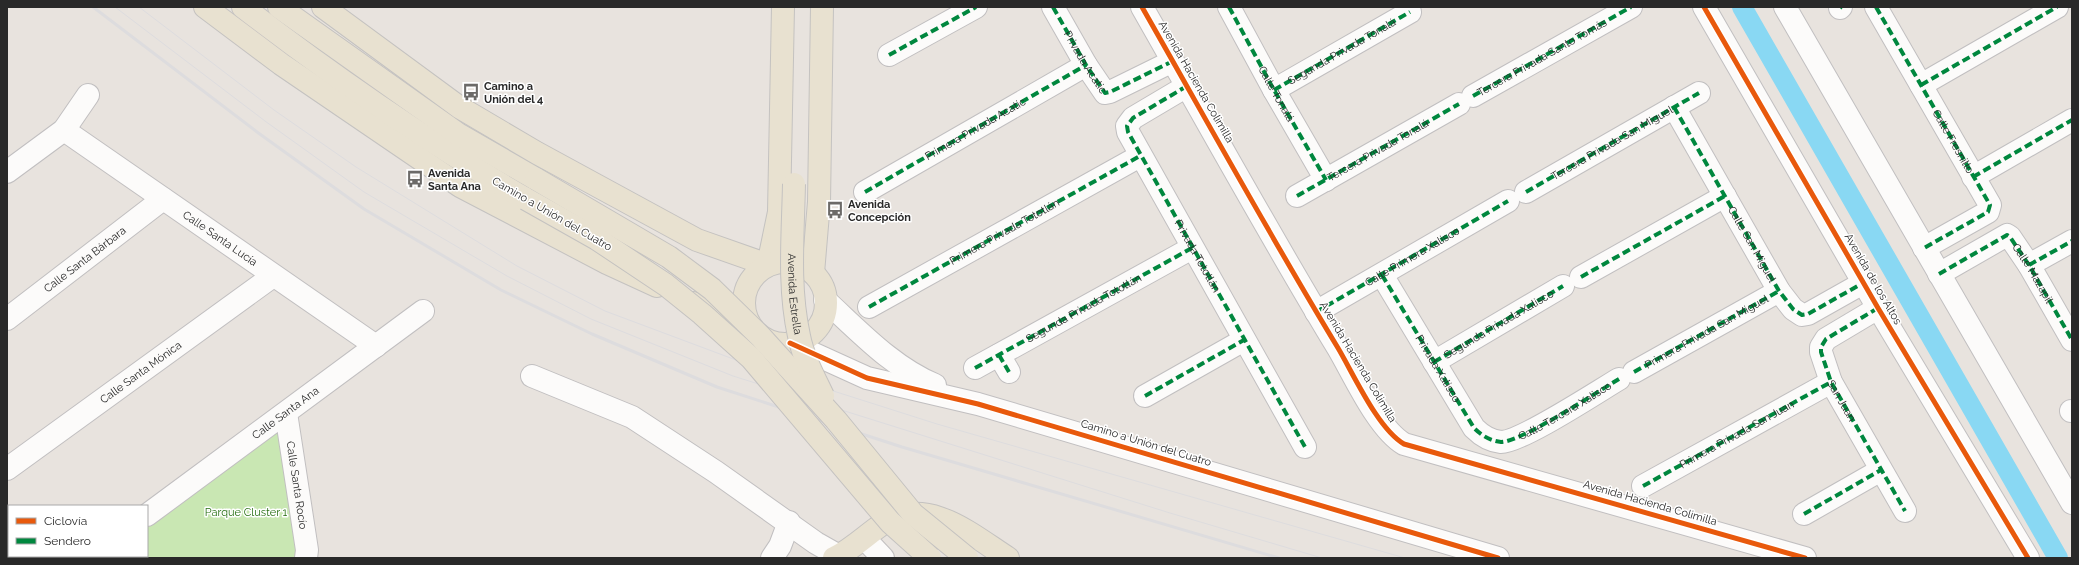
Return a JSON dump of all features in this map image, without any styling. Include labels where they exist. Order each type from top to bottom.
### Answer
[{"type":"main road","points":[[205,7],[281,64],[460,186],[607,264],[757,332],[766,339],[777,343],[790,343],[803,339],[816,328],[824,313],[825,300],[824,290],[813,273],[802,266],[791,262],[780,262],[768,265],[756,273],[748,284],[744,296],[746,315],[757,332]]},
{"type":"main road","name":"Camino a Unión del Cuatro","points":[[242,7],[374,105],[456,158],[597,239],[666,285],[702,314],[751,358],[890,522],[930,558]]},
{"type":"main road","name":"Camino a Unión del Cuatro","points":[[279,7],[458,134],[669,257],[712,289],[761,337],[836,420]]},
{"type":"main road","points":[[323,7],[459,106],[537,153],[697,240],[768,265]]},
{"type":"main road","points":[[768,265],[779,212],[783,7]]},
{"type":"main road","name":"Avenida Estrella","points":[[797,7],[792,281],[799,337],[809,368],[836,420]]},
{"type":"main road","points":[[813,273],[819,202],[822,7]]},
{"type":"main road","points":[[836,420],[913,514],[968,558]]},
{"type":"main road","points":[[837,557],[865,539],[885,523],[906,514],[927,514],[956,525],[1008,558]]},
{"type":"main road","points":[[922,558],[919,546],[921,534],[931,524],[945,520]]},
{"type":"street","points":[[889,55],[976,7]]},
{"type":"street","name":"Privada Acatic","points":[[1053,7],[1103,91],[1108,94],[1173,61]]},
{"type":"street","name":"Avenida Hacienda Colimilla","points":[[1142,7],[1316,312],[1386,428],[1395,438],[1404,444],[1805,558]]},
{"type":"street","name":"Calle Tonalá","points":[[1229,7],[1274,90],[1326,180]]},
{"type":"street","name":"Avenida de los Altos","points":[[1704,7],[1863,283],[2028,558]]},
{"type":"street","points":[[1785,7],[2072,503]]},
{"type":"street","name":"Calle Fresnillo","points":[[1876,7],[1973,177],[1989,201],[1990,209],[1988,212],[1924,248]]},
{"type":"street","points":[[1921,86],[2056,7]]},
{"type":"street","name":"Tercera Privada Santo Tomás","points":[[1466,100],[1623,9]]},
{"type":"street","name":"Segunda Privada Tonalá","points":[[1274,90],[1410,12]]},
{"type":"street","name":"Primera Privada Acatic","points":[[865,192],[1086,64]]},
{"type":"street","name":"Privada Tototlán","points":[[1186,86],[1130,121],[1128,132],[1140,156],[1305,448]]},
{"type":"street","name":"Tercera Privada San Miguel","points":[[1517,196],[1699,93]]},
{"type":"street","points":[[7,172],[64,130],[88,95]]},
{"type":"street","name":"Tercera Privada Tonalá","points":[[1297,196],[1466,100]]},
{"type":"street","name":"Calle San Miguel","points":[[1674,107],[1779,291],[1793,309],[1802,315],[1814,312],[1863,283]]},
{"type":"street","points":[[1973,177],[2072,120]]},
{"type":"street","name":"Calle Santa Lucía","points":[[64,130],[376,346]]},
{"type":"street","name":"Primera Privada Tototlán","points":[[869,307],[1140,156]]},
{"type":"street","name":"Calle Primera Xalisco","points":[[1316,312],[1517,196]]},
{"type":"street","name":"Segunda Privada Xalisco","points":[[1434,362],[1572,281],[1725,196]]},
{"type":"street","name":"Calle Santa Bárbara","points":[[7,319],[163,199]]},
{"type":"street","name":"Calle Mazapil","points":[[1939,274],[2007,235],[2010,237],[2029,265],[2072,340]]},
{"type":"street","points":[[2029,265],[2072,241]]},
{"type":"street","name":"Segunda Privada Tototlán","points":[[975,368],[1004,364],[1192,248]]},
{"type":"street","name":"Privada Xalisco","points":[[1382,275],[1474,428],[1484,437],[1496,441],[1510,440]]},
{"type":"street","name":"Calle Santa Mónica","points":[[7,469],[273,276]]},
{"type":"street","name":"Primera Privada San Miguel","points":[[1626,376],[1779,291]]},
{"type":"street","name":"Camino a Unión del Cuatro","points":[[825,300],[873,344],[914,376],[978,404]]},
{"type":"street","name":"San Juan","points":[[1878,308],[1823,343],[1821,347],[1822,357],[1831,382],[1905,511]]},
{"type":"street","name":"Calle Santa Ana","points":[[148,514],[423,311]]},
{"type":"street","points":[[1145,396],[1244,340]]},
{"type":"street","name":"Camino a Unión del Cuatro","points":[[790,343],[867,378],[978,404],[1498,558]]},
{"type":"street","points":[[532,376],[632,417],[716,472],[837,557]]},
{"type":"street","name":"Calle Tercera Xalisco","points":[[1510,440],[1522,436],[1626,376]]},
{"type":"street","name":"Primera Privada San Juan","points":[[1643,486],[1831,382]]},
{"type":"street","name":"Calle Santa Rocío","points":[[286,412],[307,550],[306,558]]},
{"type":"street","points":[[1804,514],[1881,470]]},
{"type":"street","points":[[772,558],[780,546],[789,522]]},
{"type":"street","points":[[865,539],[883,558]]},
{"type":"green space","name":"Parque Cluster 1","points":[[280,430],[298,558],[106,558],[148,557],[148,527]]},
{"type":"waterway","points":[[1742,7],[2058,558]]},
{"type":"tram line","points":[[115,7],[265,121],[364,192],[507,276],[591,319],[733,376],[1170,513],[1322,558]]},
{"type":"tram line","points":[[139,7],[274,110],[356,167],[517,266],[605,311],[736,360],[937,424],[1405,558]]},
{"type":"railway","points":[[93,7],[257,132],[364,209],[501,290],[592,334],[717,387],[902,447],[1279,558]]},
{"type":"marked path","points":[[889,55],[976,7]]},
{"type":"marked path","points":[[1053,7],[1086,65],[1105,93],[1110,92],[1173,61]]},
{"type":"marked path","points":[[1229,7],[1274,90],[1326,180]]},
{"type":"marked path","points":[[1473,96],[1631,7]]},
{"type":"marked path","points":[[1876,7],[1990,205],[1988,212],[1924,248]]},
{"type":"marked path","points":[[1921,85],[2057,7]]},
{"type":"marked path","points":[[1274,90],[1410,12]]},
{"type":"marked path","points":[[865,192],[1086,65]]},
{"type":"marked path","points":[[1187,86],[1133,118],[1127,126],[1128,132],[1305,447]]},
{"type":"marked path","points":[[1526,192],[1699,93]]},
{"type":"marked path","points":[[1297,196],[1459,104]]},
{"type":"marked path","points":[[1674,107],[1779,291],[1793,309],[1802,315],[1808,314],[1863,283]]},
{"type":"marked path","points":[[1973,177],[2072,120]]},
{"type":"marked path","points":[[869,307],[1140,156]]},
{"type":"marked path","points":[[1581,277],[1725,196]]},
{"type":"marked path","points":[[1316,312],[1508,201]]},
{"type":"marked path","points":[[1939,274],[2007,235],[2010,237],[2029,265],[2072,340]]},
{"type":"marked path","points":[[2029,265],[2072,241]]},
{"type":"marked path","points":[[975,368],[1192,248]]},
{"type":"marked path","points":[[1382,275],[1474,428],[1489,439],[1501,442],[1511,440],[1525,434],[1619,379]]},
{"type":"marked path","points":[[1434,362],[1563,286]]},
{"type":"marked path","points":[[1634,372],[1779,291]]},
{"type":"marked path","points":[[1878,308],[1826,339],[1821,347],[1821,352],[1831,382],[1905,511]]},
{"type":"marked path","points":[[1145,396],[1244,340]]},
{"type":"marked path","points":[[999,355],[1009,372]]},
{"type":"marked path","points":[[1643,486],[1831,382]]},
{"type":"marked path","points":[[1804,514],[1881,470]]},
{"type":"cycle path","points":[[1142,7],[1263,221],[1367,400],[1394,437],[1404,444],[1805,558]]},
{"type":"cycle path","points":[[1704,7],[1878,308],[2028,558]]},
{"type":"cycle path","points":[[790,343],[867,378],[978,404],[1498,558]]},
{"type":"place","name":"Camino a Unión del 4","points":[[471,92]]},
{"type":"place","name":"Avenida Santa Ana","points":[[415,179]]},
{"type":"place","name":"Avenida Concepción","points":[[835,210]]}]
